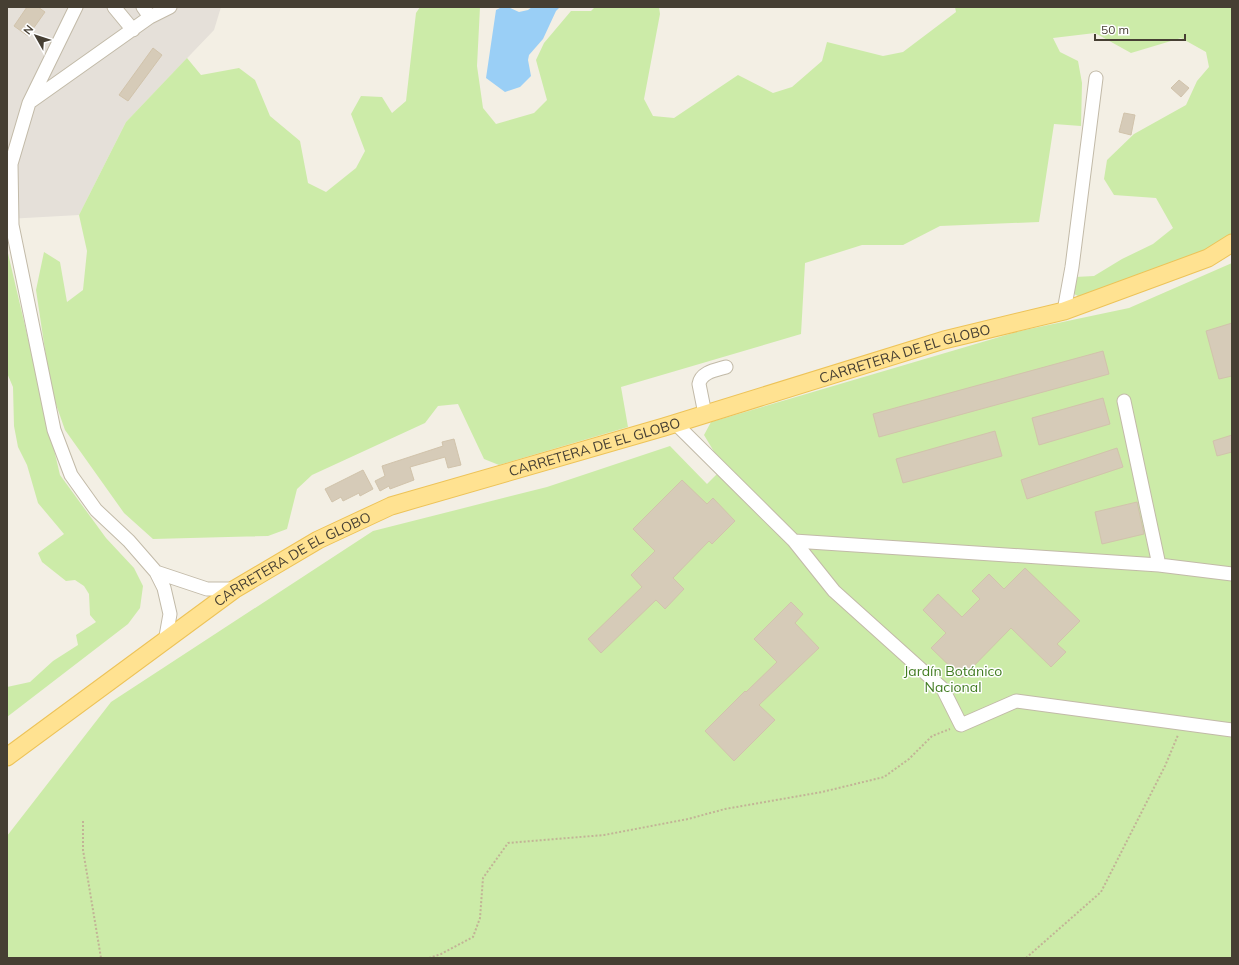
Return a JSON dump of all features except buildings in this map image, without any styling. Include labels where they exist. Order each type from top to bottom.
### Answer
[{"type":"main road","name":"CARRETERA DE EL GLOBO","points":[[7,757],[235,589],[318,540],[391,506],[705,414],[944,340],[1064,311],[1184,268],[1208,258],[1232,243]]},
{"type":"street","points":[[76,7],[29,104],[10,164],[12,225],[54,430],[71,475],[96,510],[129,541],[156,572],[164,588],[170,614],[165,642]]},
{"type":"street","points":[[114,7],[133,30]]},
{"type":"street","points":[[29,104],[133,30],[146,12],[170,7]]},
{"type":"street","points":[[1064,311],[1072,267],[1096,78]]},
{"type":"street","points":[[705,414],[699,384],[700,380],[708,372],[726,367]]},
{"type":"street","points":[[1124,401],[1160,565]]},
{"type":"street","points":[[675,423],[794,541],[834,591],[942,689],[962,724],[1016,701],[1232,730]]},
{"type":"street","points":[[794,541],[1160,565],[1232,574]]},
{"type":"street","points":[[156,572],[207,589],[235,589]]},
{"type":"path","points":[[429,958],[441,954],[472,937],[480,918],[483,878],[508,843],[604,835],[688,819],[725,809],[822,792],[884,777],[910,759],[932,736],[962,724]]},
{"type":"path","points":[[1026,958],[1101,892],[1165,766],[1183,724]]},
{"type":"path","points":[[83,821],[84,850],[100,958]]},
{"type":"shaded area","points":[[7,7],[221,7],[214,30],[126,122],[79,215],[7,219]]},
{"type":"green space","points":[[420,7],[480,7],[477,66],[483,108],[496,124],[534,113],[547,100],[536,60],[544,43],[571,11],[591,11],[595,7],[659,7],[660,14],[644,99],[653,116],[674,118],[738,75],[773,93],[792,87],[822,61],[827,42],[883,56],[903,52],[956,12],[955,7],[1232,7],[1232,236],[1206,254],[1080,297],[1070,292],[1075,277],[1094,276],[1122,259],[1153,244],[1173,228],[1156,198],[1114,195],[1104,179],[1107,160],[1134,134],[1186,105],[1197,81],[1209,67],[1206,52],[1181,38],[1131,53],[1095,33],[1053,38],[1060,52],[1078,61],[1082,83],[1081,126],[1054,124],[1039,222],[940,226],[903,245],[862,245],[805,263],[801,334],[621,387],[628,427],[499,465],[484,459],[458,404],[438,406],[425,423],[312,475],[297,489],[287,529],[268,536],[153,539],[124,513],[65,430],[51,390],[36,290],[44,252],[60,262],[67,302],[83,290],[87,251],[79,215],[126,122],[187,58],[201,75],[239,68],[255,80],[270,116],[300,141],[308,183],[326,192],[356,168],[365,151],[351,114],[361,96],[382,97],[392,113],[406,101],[416,13]]},
{"type":"green space","points":[[7,249],[60,475],[106,538],[134,568],[143,586],[140,608],[128,624],[7,717],[7,687],[30,682],[53,661],[78,645],[76,635],[96,622],[90,615],[89,594],[84,586],[75,580],[66,581],[42,562],[38,553],[64,534],[38,503],[27,465],[18,447],[14,426],[13,387],[7,373]]},
{"type":"green space","name":"Jardín Botánico Nacional","points":[[1232,263],[1232,958],[7,958],[7,836],[111,702],[373,531],[547,487],[670,446],[707,484],[726,465],[716,455],[704,435],[711,422],[1020,331],[1129,308]]},
{"type":"water","points":[[502,7],[508,7],[519,12],[528,10],[532,7],[560,7],[556,11],[543,39],[529,55],[528,60],[531,76],[520,87],[505,92],[486,78],[496,10]]}]
